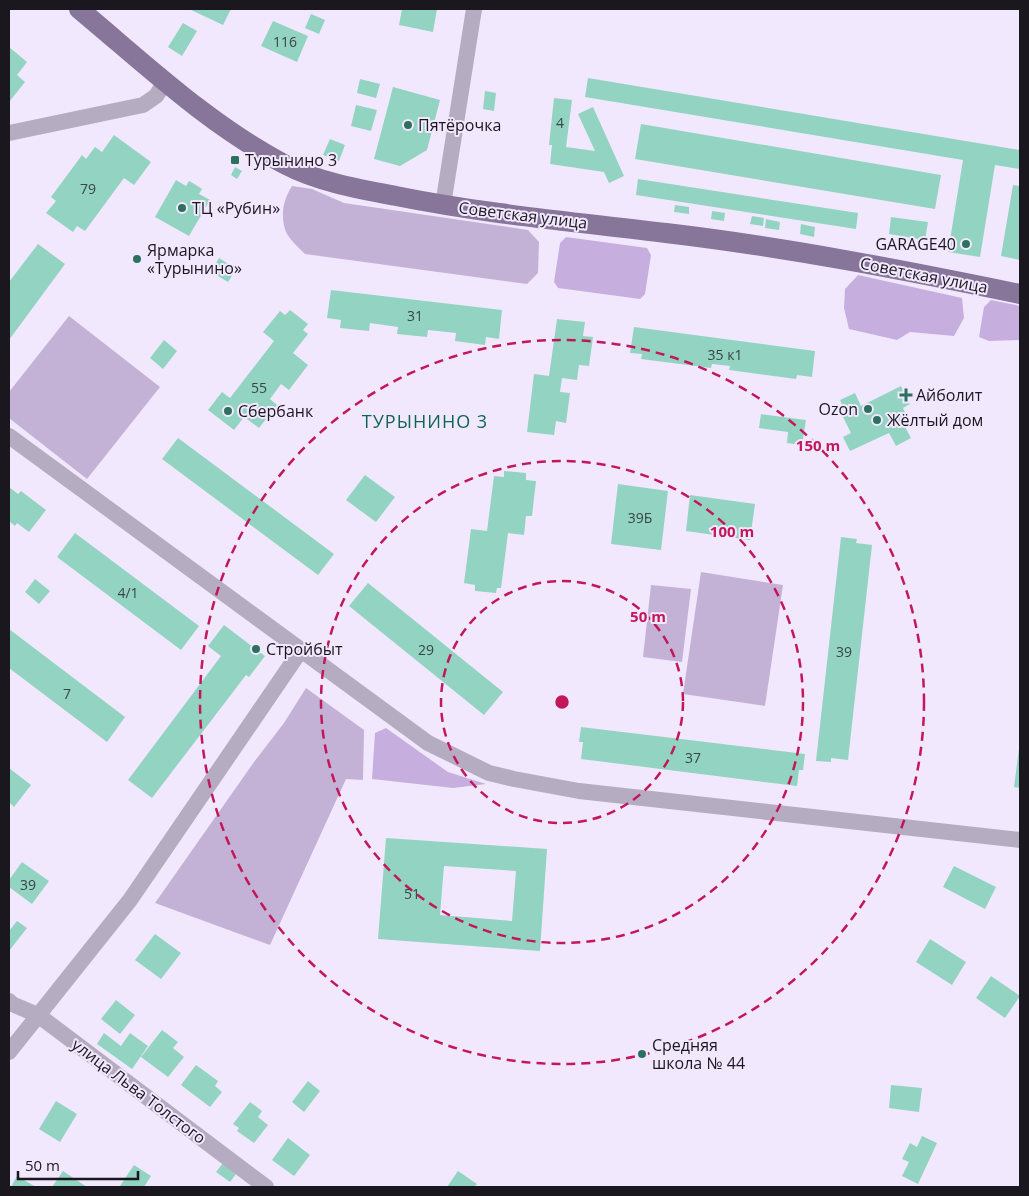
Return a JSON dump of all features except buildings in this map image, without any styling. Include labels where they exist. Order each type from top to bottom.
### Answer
[{"type":"main road","name":"Советская улица","points":[[79,9],[166,81],[237,136],[285,165],[330,182],[443,206],[716,239],[852,262],[1020,294]]},
{"type":"street","points":[[443,206],[474,9]]},
{"type":"street","points":[[9,133],[144,105],[156,96],[166,81]]},
{"type":"street","points":[[9,436],[428,743],[489,773],[579,791],[1020,840]]},
{"type":"street","points":[[9,1052],[130,900],[301,650]]},
{"type":"street","name":"улица Льва Толстого","points":[[9,1001],[38,1015],[266,1187]]},
{"type":"shaded area","points":[[292,186],[312,189],[344,203],[528,230],[539,242],[538,273],[527,284],[305,254],[290,238],[284,226],[283,208]]},
{"type":"shaded area","points":[[566,237],[647,248],[651,255],[645,294],[640,299],[558,288],[554,282],[560,243]]},
{"type":"shaded area","points":[[858,275],[962,298],[964,318],[954,336],[910,332],[897,340],[849,329],[844,308],[845,289]]},
{"type":"shaded area","points":[[991,300],[1020,306],[1020,340],[989,341],[979,337],[984,307]]},
{"type":"shaded area","points":[[69,316],[160,387],[87,479],[9,418],[9,392]]},
{"type":"shaded area","points":[[701,572],[783,585],[765,706],[683,694]]},
{"type":"shaded area","points":[[651,585],[691,589],[682,662],[643,657]]},
{"type":"shaded area","points":[[306,688],[364,730],[363,780],[346,779],[270,945],[155,903],[254,762],[284,723]]},
{"type":"shaded area","points":[[386,728],[448,772],[486,784],[453,788],[372,779],[375,733]]},
{"type":"place","name":"Пятёрочка","points":[[408,125]]},
{"type":"place","name":"Турынино 3","points":[[235,160]]},
{"type":"place","name":"ТЦ «Рубин»","points":[[182,208]]},
{"type":"place","name":"GARAGE40","points":[[966,244]]},
{"type":"place","name":"Ярмарка «Турынино»","points":[[137,259]]},
{"type":"place","name":"Айболит","points":[[906,395]]},
{"type":"place","name":"Ozon","points":[[868,409]]},
{"type":"place","name":"Сбербанк","points":[[228,411]]},
{"type":"place","name":"Жёлтый дом","points":[[877,420]]},
{"type":"place","name":"Стройбыт","points":[[256,649]]},
{"type":"place","name":"Средняя школа № 44","points":[[642,1054]]},
{"type":"district","name":"ТУРЫНИНО 3","points":[[425,421]]}]
